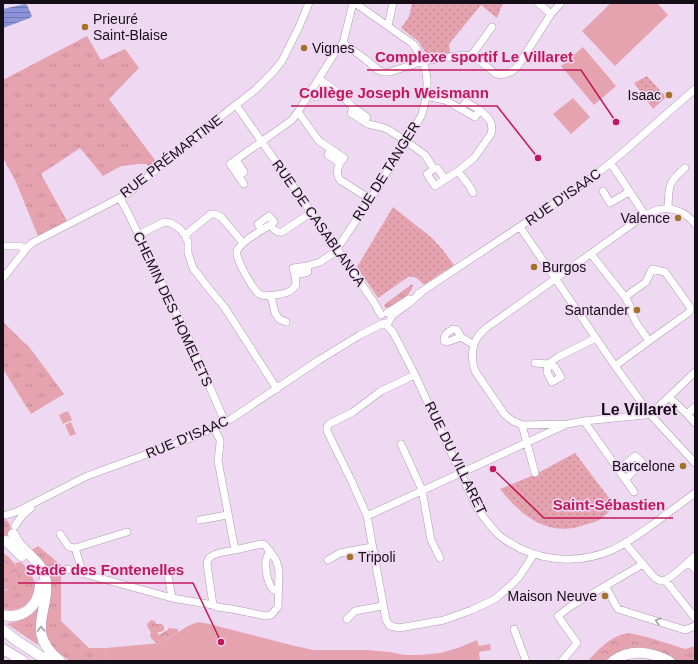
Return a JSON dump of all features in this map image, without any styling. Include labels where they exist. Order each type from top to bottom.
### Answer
[{"type":"highway","points":[[3,615],[15,616],[30,609],[37,601],[40,591],[40,578],[34,568],[13,547],[9,536]]},
{"type":"highway","points":[[9,536],[34,559],[43,571],[46,580],[46,589],[41,626],[42,638],[44,644],[50,652],[60,661]]},
{"type":"highway","points":[[3,630],[16,641],[48,661]]},
{"type":"highway","points":[[3,639],[35,661]]},
{"type":"highway","points":[[3,649],[23,661]]},
{"type":"highway","points":[[613,661],[626,655],[646,653],[654,654],[669,661]]},
{"type":"highway","points":[[627,661],[636,659],[655,661]]},
{"type":"street","name":"RUE PRÉMARTINE","points":[[3,278],[32,243],[129,193],[182,146],[255,90],[282,61],[299,28],[309,3]]},
{"type":"street","name":"RUE DE TANGER","points":[[271,296],[292,290],[296,285],[295,275],[308,272],[307,266],[320,262],[335,252],[384,178],[390,165],[422,114],[427,84],[423,61],[418,51],[412,44],[388,26],[354,3]]},
{"type":"street","points":[[244,184],[230,164],[288,123],[298,112],[310,93],[322,81],[336,51],[343,43],[354,3]]},
{"type":"street","points":[[388,26],[393,3]]},
{"type":"street","points":[[538,3],[551,14]]},
{"type":"street","points":[[343,43],[378,70],[383,72],[390,72],[423,61],[446,57],[471,56],[499,75],[514,70],[551,14],[561,3]]},
{"type":"street","points":[[471,56],[492,26]]},
{"type":"street","points":[[322,81],[338,92],[353,107],[351,113],[364,122],[381,126],[406,141],[425,155],[434,169],[437,168],[445,179]]},
{"type":"street","name":"RUE D'ISAAC","points":[[4,515],[16,512],[87,476],[188,439],[225,422],[385,318],[405,301],[422,292],[563,198],[610,164],[695,89]]},
{"type":"street","points":[[426,96],[444,100],[475,117],[480,110],[492,124],[491,134],[474,158],[458,171],[435,186],[427,174],[434,169]]},
{"type":"street","name":"RUE DE CASABLANCA","points":[[236,105],[385,318]]},
{"type":"street","points":[[298,112],[320,141],[331,149],[328,155],[340,163],[336,171],[340,180],[370,199]]},
{"type":"street","points":[[610,164],[645,216]]},
{"type":"street","points":[[668,209],[669,189],[671,182],[685,168]]},
{"type":"street","points":[[458,171],[469,184],[473,193]]},
{"type":"street","points":[[603,191],[610,203],[629,192]]},
{"type":"street","name":"CHEMIN DES HOMELETS","points":[[120,198],[189,339],[225,422]]},
{"type":"street","points":[[695,224],[692,219],[676,210],[656,210],[645,216],[486,328],[478,336],[474,345],[472,357],[475,371],[505,415],[522,425],[568,424],[645,415],[654,411],[695,372]]},
{"type":"street","points":[[286,322],[279,319],[275,313],[271,296],[260,295],[252,285],[237,259],[236,253],[243,243],[270,225],[276,231],[282,232],[312,212]]},
{"type":"street","points":[[185,235],[211,214],[215,214],[221,217],[243,243]]},
{"type":"street","points":[[138,234],[164,222],[171,223],[176,226],[185,235],[188,242],[189,257],[193,268],[226,308],[277,389]]},
{"type":"street","points":[[520,227],[649,413],[695,463]]},
{"type":"street","points":[[3,246],[20,246],[26,249]]},
{"type":"street","points":[[591,254],[625,298],[637,324],[649,341]]},
{"type":"street","points":[[615,366],[690,311],[690,307],[665,272],[652,269],[646,282],[625,298]]},
{"type":"street","name":"RUE DU VILLARET","points":[[385,318],[415,375],[477,508],[490,526],[508,542],[534,554],[556,559],[578,559],[598,555],[625,543],[695,493]]},
{"type":"street","points":[[462,337],[474,345]]},
{"type":"street","points":[[535,363],[548,364],[558,357],[596,338]]},
{"type":"street","points":[[415,375],[381,390],[353,412],[327,426],[327,431],[367,516],[382,606],[386,620],[390,626],[399,628],[444,620],[472,610],[496,599],[519,578],[534,554]]},
{"type":"street","points":[[669,397],[695,423]]},
{"type":"street","points":[[687,414],[695,407]]},
{"type":"street","points":[[584,421],[634,492]]},
{"type":"street","points":[[367,516],[460,472],[568,424]]},
{"type":"street","points":[[522,425],[535,473]]},
{"type":"street","points":[[214,428],[220,440],[218,461],[227,515],[235,550]]},
{"type":"street","points":[[401,444],[422,490],[431,540],[440,558]]},
{"type":"street","points":[[618,470],[635,456],[642,462],[625,480]]},
{"type":"street","name":"RUE D'ISAAC","points":[[9,536],[17,521],[45,497]]},
{"type":"street","points":[[4,515],[12,519],[9,536]]},
{"type":"street","points":[[200,520],[227,515]]},
{"type":"street","points":[[60,534],[69,547],[75,548],[127,532]]},
{"type":"street","points":[[625,543],[654,577],[660,581],[665,580],[674,574],[695,556]]},
{"type":"street","points":[[67,570],[172,598],[217,607],[232,608],[266,616],[271,615],[278,607],[279,570],[276,560],[265,545],[261,544],[215,554],[208,559],[207,564],[213,605]]},
{"type":"street","points":[[328,560],[340,553],[372,547]]},
{"type":"street","points":[[75,548],[83,574]]},
{"type":"street","points":[[270,551],[267,556],[267,574],[272,588],[278,592]]},
{"type":"street","points":[[688,562],[695,569]]},
{"type":"street","points":[[562,661],[578,643],[558,616],[571,606],[643,564]]},
{"type":"street","points":[[167,569],[172,598]]},
{"type":"street","points":[[665,580],[695,618]]},
{"type":"street","points":[[605,586],[618,609],[685,630],[695,626]]},
{"type":"street","points":[[347,619],[355,611],[382,606]]},
{"type":"street","points":[[514,628],[526,661]]},
{"type":"green space","points":[[412,3],[503,3],[497,18],[481,5],[449,44],[450,53],[427,55],[418,41],[401,28],[409,17]]},
{"type":"green space","points":[[611,3],[657,3],[668,15],[615,66],[582,31]]},
{"type":"green space","points":[[87,36],[101,60],[125,49],[139,68],[109,99],[158,164],[152,169],[146,164],[121,166],[103,176],[80,148],[41,174],[67,221],[38,236],[16,182],[3,158],[3,80]]},
{"type":"green space","points":[[583,47],[616,86],[594,105],[561,66]]},
{"type":"green space","points":[[647,76],[666,97],[653,109],[634,83]]},
{"type":"green space","points":[[573,98],[590,117],[571,134],[553,114]]},
{"type":"green space","points":[[393,207],[432,238],[454,265],[425,284],[415,277],[408,277],[378,298],[357,267]]},
{"type":"green space","points":[[412,284],[412,289],[402,300],[394,306],[386,308],[384,306],[385,304]]},
{"type":"green space","points":[[3,322],[30,348],[64,394],[31,414],[3,369]]},
{"type":"green space","points":[[68,411],[72,420],[63,424],[59,415]]},
{"type":"green space","points":[[71,422],[76,434],[70,436],[65,425]]},
{"type":"green space","points":[[575,453],[616,507],[599,520],[571,528],[559,529],[548,526],[527,516],[508,499],[500,489],[536,474]]},
{"type":"green space","points":[[3,518],[9,522],[10,530],[9,533],[3,537]]},
{"type":"green space","points":[[38,546],[61,565],[61,621],[89,648],[106,648],[105,661],[70,661],[55,650],[49,642],[44,631],[49,583],[30,551]]},
{"type":"green space","points":[[3,553],[15,564],[17,578],[15,589],[3,589]]},
{"type":"green space","points":[[21,562],[29,570],[35,583],[32,596],[27,604],[20,608],[13,610],[3,609],[3,590],[10,590],[17,571],[15,563]]},
{"type":"green space","points":[[39,605],[37,633],[38,645],[7,624],[25,618]]},
{"type":"green space","points":[[151,620],[155,621],[156,624],[162,624],[164,627],[164,630],[158,632],[158,635],[168,630],[168,628],[178,629],[178,632],[161,643],[156,643],[151,638],[151,632],[147,624]]},
{"type":"green space","points":[[198,622],[313,650],[367,650],[405,655],[420,655],[440,653],[458,648],[477,640],[479,646],[490,644],[491,650],[479,652],[480,661],[105,661],[106,648],[161,643],[188,626]]},
{"type":"green space","points":[[629,633],[685,649],[674,659],[653,650],[632,648],[620,651],[605,661],[588,661],[601,647],[611,640]]},
{"type":"green space","points":[[695,646],[695,661],[677,661],[674,659],[685,649]]},
{"type":"water","points":[[25,4],[27,5],[32,16],[3,28],[3,9]]},
{"type":"place","name":"Prieuré Saint-Blaise","points":[[85,27]]},
{"type":"place","name":"Vignes","points":[[304,48]]},
{"type":"place","name":"Isaac","points":[[669,95]]},
{"type":"place","name":"Complexe sportif Le Villaret","points":[[616,122]]},
{"type":"place","name":"Collège Joseph Weismann","points":[[538,158]]},
{"type":"place","name":"Valence","points":[[678,218]]},
{"type":"place","name":"Burgos","points":[[534,267]]},
{"type":"place","name":"Santander","points":[[637,310]]},
{"type":"place","name":"Barcelone","points":[[683,466]]},
{"type":"place","name":"Saint-Sébastien","points":[[493,469]]},
{"type":"place","name":"Tripoli","points":[[350,557]]},
{"type":"place","name":"Maison Neuve","points":[[605,596]]},
{"type":"place","name":"Stade des Fontenelles","points":[[221,642]]},
{"type":"district","name":"Le Villaret","points":[[639,409]]}]
